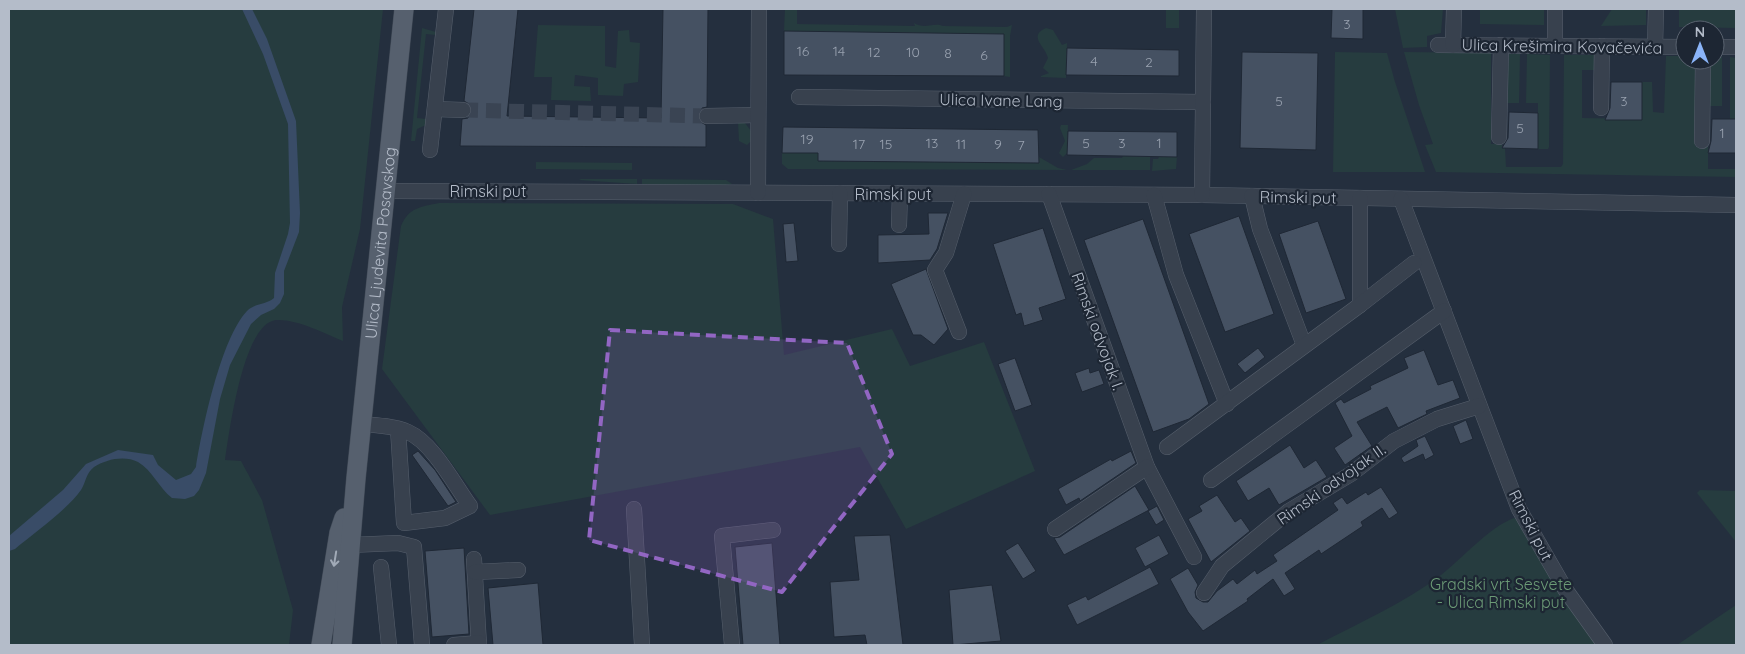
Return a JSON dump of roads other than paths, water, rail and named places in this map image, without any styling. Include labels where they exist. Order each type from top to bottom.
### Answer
[{"type":"main road","name":"Ulica Ljudevita Posavskog","points":[[342,645],[361,424],[404,9]]},
{"type":"main road","name":"Ulica Ljudevita Posavskog","points":[[321,645],[339,534],[356,478]]},
{"type":"street","points":[[430,150],[446,9]]},
{"type":"street","points":[[758,193],[759,9]]},
{"type":"street","points":[[1202,195],[1204,9]]},
{"type":"street","name":"Ulica Krešimira Kovačevića","points":[[1454,9],[1446,45],[1675,47]]},
{"type":"street","points":[[1555,9],[1555,46]]},
{"type":"street","points":[[1655,47],[1656,9]]},
{"type":"street","points":[[1499,137],[1501,45]]},
{"type":"street","points":[[1601,108],[1602,46]]},
{"type":"street","points":[[1702,141],[1703,70]]},
{"type":"street","name":"Ulica Ivane Lang","points":[[800,97],[1203,102]]},
{"type":"street","points":[[435,108],[463,110]]},
{"type":"street","points":[[707,116],[758,115]]},
{"type":"street","name":"Rimski put","points":[[385,190],[1202,195],[1736,205]]},
{"type":"street","points":[[840,193],[840,244]]},
{"type":"street","points":[[899,225],[900,194]]},
{"type":"street","points":[[959,332],[935,270],[946,253],[964,194]]},
{"type":"street","name":"Rimski odvojak I.","points":[[1049,194],[1147,468],[1194,557]]},
{"type":"street","points":[[1154,195],[1176,276],[1227,404]]},
{"type":"street","points":[[1252,196],[1260,229],[1304,345]]},
{"type":"street","points":[[1360,198],[1360,306]]},
{"type":"street","name":"Rimski put","points":[[1401,199],[1519,509],[1565,589],[1605,645]]},
{"type":"street","points":[[1167,447],[1304,345],[1360,306],[1414,263]]},
{"type":"street","points":[[1211,480],[1444,311]]},
{"type":"street","name":"Rimski odvojak II.","points":[[1204,593],[1222,566],[1289,511],[1351,474],[1394,441],[1437,419],[1479,406]]},
{"type":"street","points":[[361,424],[398,429],[417,437],[428,446],[470,506],[460,513],[445,518],[404,523],[398,429]]},
{"type":"street","points":[[1055,529],[1147,468]]},
{"type":"street","points":[[634,509],[642,645]]},
{"type":"street","points":[[732,645],[722,536],[773,530]]},
{"type":"street","points":[[350,545],[407,543],[414,547],[422,645]]},
{"type":"street","points":[[454,645],[479,644],[474,566],[518,570]]},
{"type":"street","points":[[380,567],[389,645]]},
{"type":"water","points":[[242,9],[252,9],[267,39],[296,121],[300,213],[299,232],[284,271],[284,294],[280,303],[274,309],[261,315],[251,324],[230,365],[220,399],[206,473],[199,490],[194,496],[185,499],[172,498],[143,465],[133,460],[122,458],[110,460],[91,469],[81,490],[59,513],[15,549],[9,551],[9,536],[63,490],[86,464],[118,450],[153,455],[158,465],[176,480],[191,474],[196,467],[214,385],[229,341],[247,311],[274,298],[275,273],[290,223],[288,124],[263,54]]},
{"type":"tunnel","points":[[463,110],[707,116]]},
{"type":"park label","name":"Gradski vrt Sesvete - Ulica Rimski put","points":[[1501,593]]}]
